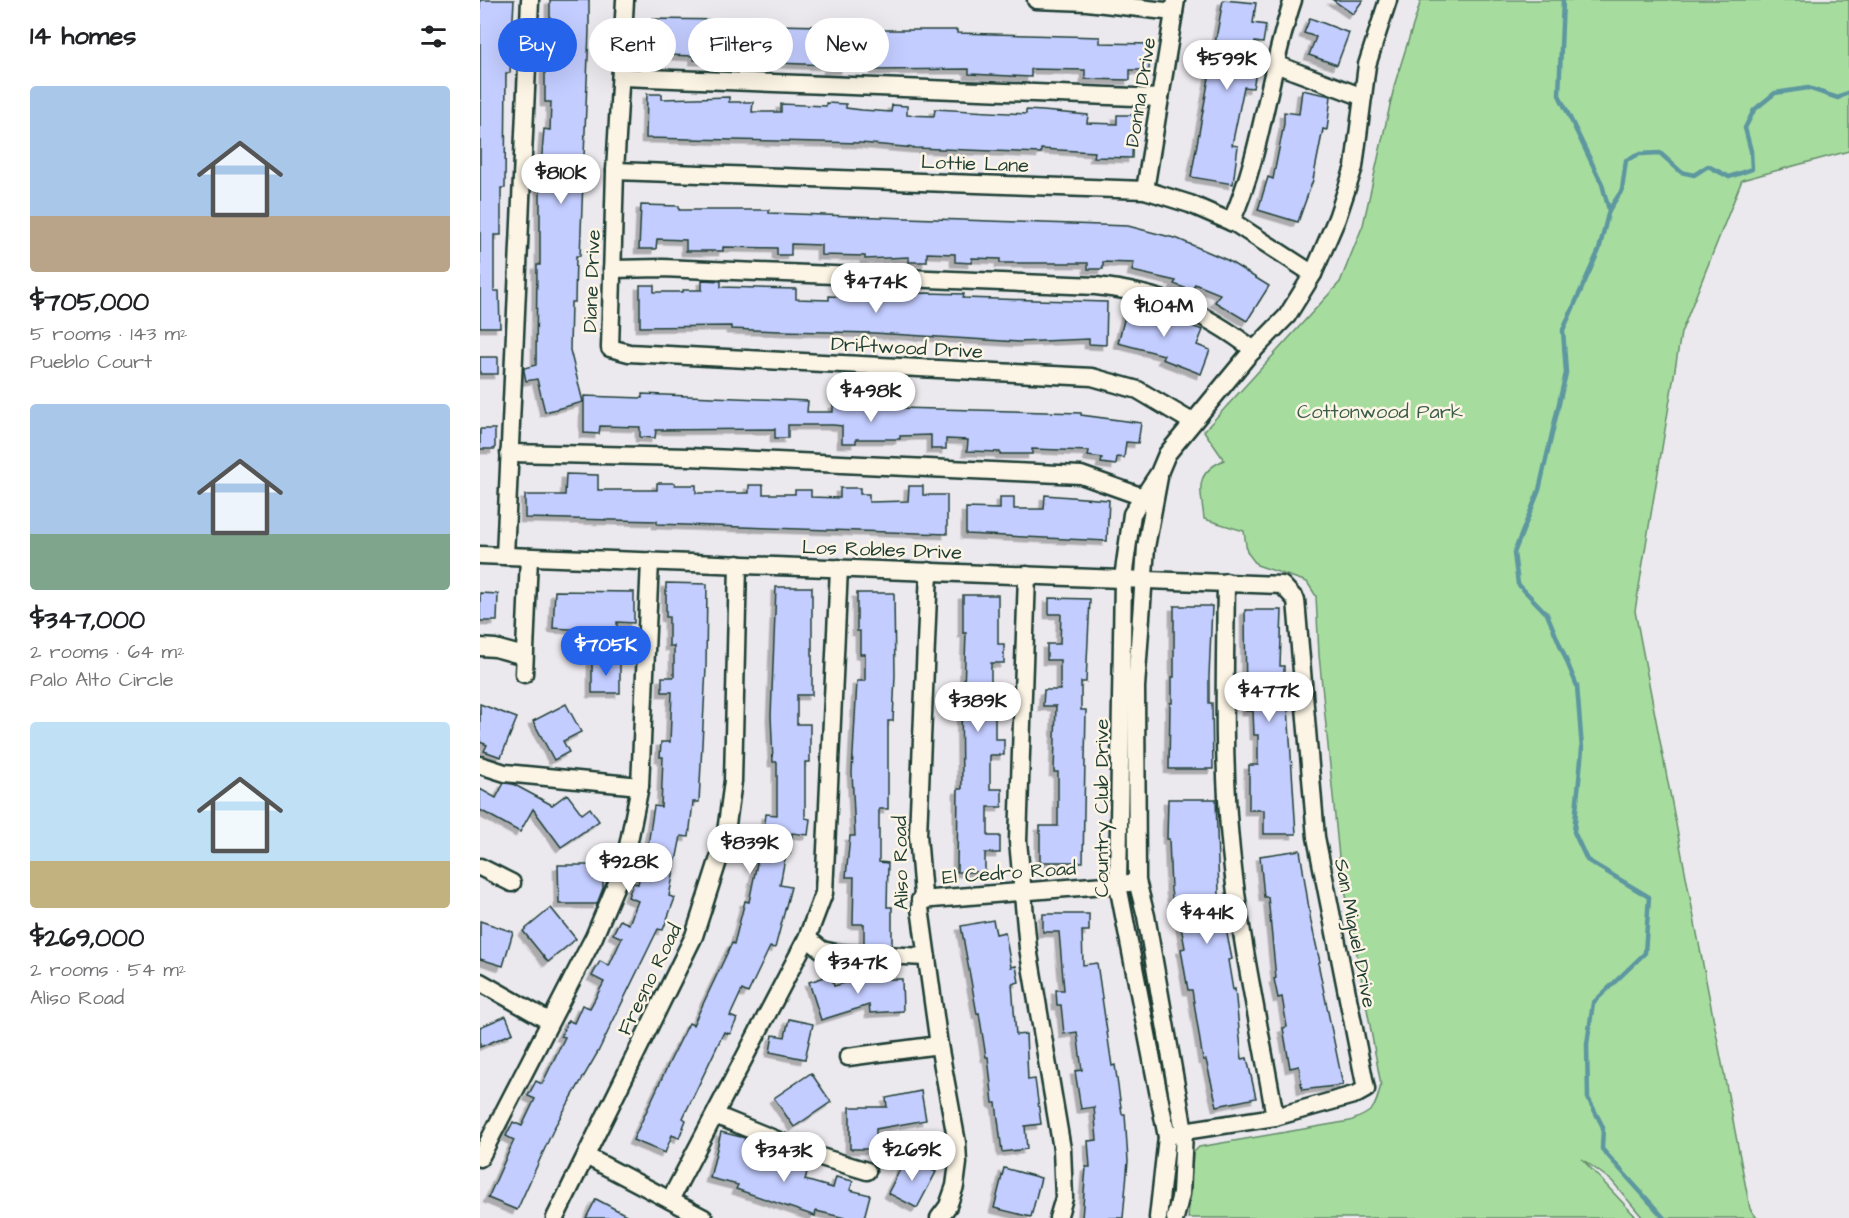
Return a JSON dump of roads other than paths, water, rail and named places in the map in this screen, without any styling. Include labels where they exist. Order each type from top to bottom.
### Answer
[{"type":"street","points":[[505,556],[530,0]]},
{"type":"street","name":"Diane Drive","points":[[610,348],[615,171],[625,0]]},
{"type":"street","points":[[1036,0],[1175,6]]},
{"type":"street","points":[[1231,222],[1242,198],[1259,140],[1275,64],[1293,0]]},
{"type":"street","name":"Country Club Drive","points":[[1158,1218],[1167,1137],[1118,885],[1123,578],[1132,514],[1159,473],[1167,454],[1192,422],[1287,316],[1313,274],[1337,218],[1354,167],[1367,65],[1388,0]]},
{"type":"street","name":"Donna Drive","points":[[1145,190],[1175,6]]},
{"type":"street","points":[[1275,64],[1363,97]]},
{"type":"street","points":[[622,77],[1160,98]]},
{"type":"street","name":"Lottie Lane","points":[[615,171],[1145,190],[1190,204],[1231,222],[1313,274]]},
{"type":"street","points":[[612,269],[731,270],[1096,285],[1128,289],[1187,307],[1229,332],[1254,351]]},
{"type":"street","name":"Driftwood Drive","points":[[610,348],[629,353],[1092,377],[1138,390],[1192,422]]},
{"type":"street","points":[[509,453],[689,457],[1081,475],[1143,497]]},
{"type":"street","name":"Country Club Drive","points":[[1159,473],[1146,547],[1136,687],[1137,881],[1146,916],[1184,1131],[1181,1194],[1175,1218]]},
{"type":"street","name":"Los Robles Drive","points":[[480,555],[1282,585]]},
{"type":"street","points":[[524,674],[529,557]]},
{"type":"street","points":[[480,1158],[613,897],[624,866],[640,786],[651,561]]},
{"type":"street","name":"Fresno Road","points":[[555,1218],[694,936],[725,839],[733,781],[738,564]]},
{"type":"street","points":[[670,1200],[807,938],[822,903],[826,883],[839,568]]},
{"type":"street","name":"Aliso Road","points":[[929,571],[918,835],[923,895],[920,900],[939,1045],[958,1163],[948,1206],[939,1218]]},
{"type":"street","points":[[1027,575],[1018,841],[1021,893],[1061,1141],[1064,1198],[1058,1218]]},
{"type":"street","points":[[1226,582],[1227,774],[1231,850],[1246,958],[1275,1117]]},
{"type":"street","name":"San Miguel Drive","points":[[1167,1137],[1184,1131],[1275,1117],[1357,1094],[1366,1089],[1316,837],[1296,600],[1282,585]]},
{"type":"street","points":[[480,647],[495,648],[524,656]]},
{"type":"street","points":[[480,765],[505,773],[640,786]]},
{"type":"street","points":[[480,867],[512,883]]},
{"type":"street","name":"El Cedro Road","points":[[920,900],[1118,885],[1137,881]]},
{"type":"street","points":[[807,938],[822,950],[836,953],[927,957]]},
{"type":"street","points":[[480,982],[549,1021]]},
{"type":"street","points":[[848,1058],[939,1045]]},
{"type":"street","points":[[715,1115],[795,1148],[867,1171]]},
{"type":"street","points":[[586,1156],[704,1218]]},
{"type":"waterway","points":[[1563,0],[1559,95],[1602,184],[1609,210],[1599,250],[1563,330],[1566,373],[1539,490],[1514,553],[1518,584],[1547,614],[1577,686],[1582,749],[1574,832],[1587,860],[1649,897],[1645,953],[1593,1003],[1587,1044],[1588,1098],[1603,1127],[1602,1149],[1664,1218]]},
{"type":"waterway","points":[[1609,210],[1622,190],[1626,160],[1640,154],[1660,153],[1681,172],[1694,175],[1708,166],[1729,177],[1752,169],[1751,151],[1745,128],[1754,110],[1775,93],[1808,88],[1838,98],[1849,92]]},
{"type":"park label","name":"Cottonwood Park","points":[[1380,411]]}]
